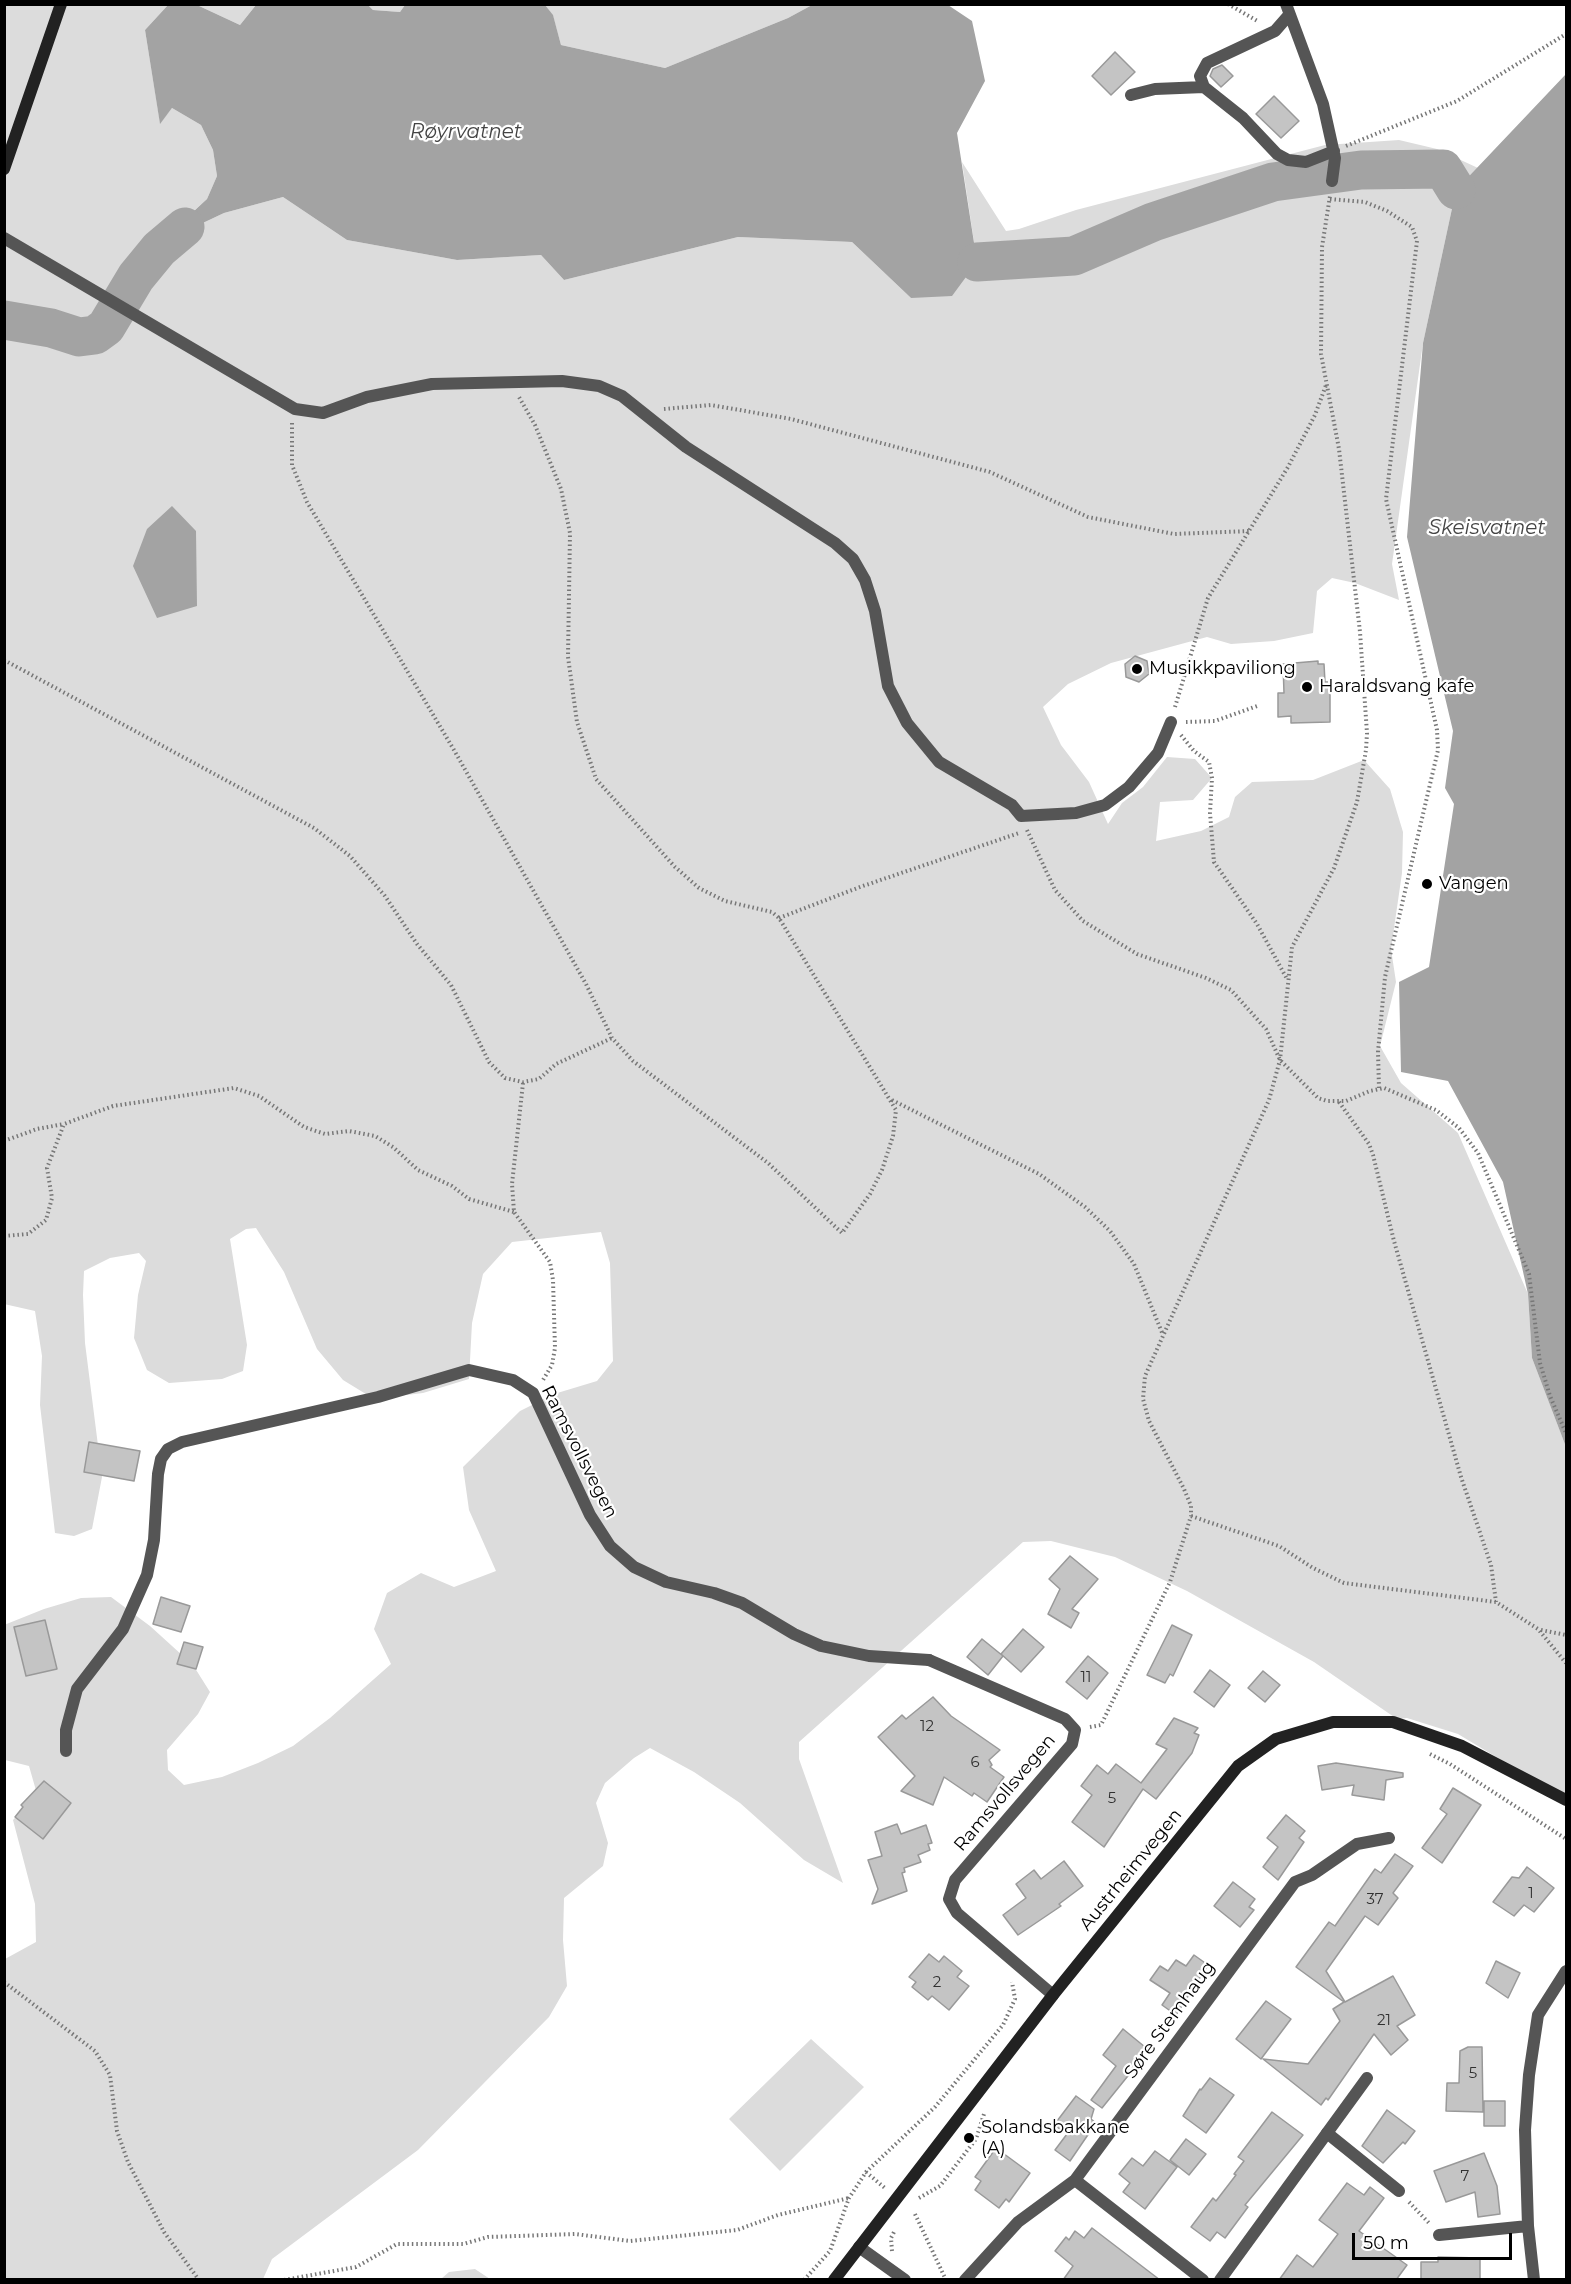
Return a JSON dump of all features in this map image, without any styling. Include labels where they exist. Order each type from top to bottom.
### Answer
[{"type":"main road","points":[[4,170],[61,4]]},
{"type":"main road","name":"Austrheimvegen","points":[[834,2280],[1053,1995],[1238,1766],[1276,1739],[1333,1722],[1393,1722],[1462,1746],[1566,1800]]},
{"type":"street","points":[[1287,10],[1275,31],[1212,58],[1200,76],[1204,87],[1243,118],[1277,154],[1288,160],[1306,162],[1334,151]]},
{"type":"street","points":[[1287,10],[1323,104],[1334,151],[1335,165],[1332,181]]},
{"type":"street","points":[[1131,95],[1155,89],[1204,87]]},
{"type":"street","points":[[4,238],[295,409],[323,413],[367,397],[417,386],[579,382],[622,396],[686,447],[836,543],[853,559],[866,580],[876,611],[888,686],[907,723],[939,762],[1012,805],[1021,816],[1076,813],[1105,806],[1129,787],[1158,753],[1170,722]]},
{"type":"street","name":"Ramsvollsvegen","points":[[66,1752],[66,1731],[77,1689],[123,1629],[147,1575],[154,1540],[158,1474],[168,1449],[182,1442],[407,1389],[460,1371],[478,1371],[513,1380],[533,1393],[590,1515],[610,1546],[634,1567],[666,1582],[714,1593],[742,1603],[795,1634],[821,1646],[869,1656],[929,1659],[1065,1719],[1075,1730],[1072,1744],[955,1880],[949,1899],[957,1913],[1053,1995]]},
{"type":"street","name":"Søre Stemhaug","points":[[965,2280],[1018,2222],[1075,2180],[1295,1882],[1312,1875],[1357,1844],[1389,1838]]},
{"type":"street","points":[[1533,2280],[1528,2226],[1526,2130],[1529,2075],[1539,2015],[1566,1971]]},
{"type":"street","points":[[1220,2280],[1367,2078]]},
{"type":"street","points":[[1328,2133],[1399,2191]]},
{"type":"street","points":[[1075,2180],[1203,2280]]},
{"type":"street","points":[[1439,2235],[1528,2226]]},
{"type":"street","points":[[859,2247],[905,2280]]},
{"type":"path","points":[[1228,4],[1275,31]]},
{"type":"path","points":[[1334,151],[1457,102],[1566,34]]},
{"type":"path","points":[[1075,1730],[1101,1725],[1170,1581],[1191,1516],[1191,1506],[1149,1420],[1143,1399],[1145,1376],[1269,1100],[1280,1060],[1287,980],[1295,937],[1328,884],[1357,802],[1367,733],[1360,632],[1339,449],[1321,354],[1324,227],[1332,181]]},
{"type":"path","points":[[1329,199],[1365,202],[1401,218],[1412,227],[1417,251],[1386,499],[1437,730],[1438,750],[1385,977],[1378,1052],[1379,1088]]},
{"type":"path","points":[[295,409],[291,450],[294,473],[303,495],[460,760],[586,984],[612,1038],[633,1061],[768,1163],[842,1233],[870,1194],[882,1170],[896,1120],[891,1099],[779,918],[772,912],[725,901],[699,888],[675,867],[596,779],[577,722],[568,657],[570,533],[561,489],[535,425],[511,384]]},
{"type":"path","points":[[1170,722],[1208,598],[1303,439],[1326,385]]},
{"type":"path","points":[[640,411],[711,405],[790,419],[990,472],[1088,516],[1174,534],[1250,531]]},
{"type":"path","points":[[4,660],[314,828],[350,856],[385,896],[417,944],[451,985],[489,1062],[505,1078],[523,1082],[538,1079],[556,1064],[612,1038]]},
{"type":"path","points":[[1170,722],[1215,721],[1257,706]]},
{"type":"path","points":[[1170,722],[1194,751],[1209,762],[1212,778],[1210,813],[1214,862],[1257,924],[1287,980]]},
{"type":"path","points":[[1021,816],[1055,890],[1083,921],[1137,954],[1206,978],[1231,990],[1266,1029],[1280,1060],[1318,1098],[1339,1102],[1357,1099],[1379,1088],[1399,1093],[1436,1110],[1459,1128],[1478,1153],[1529,1275],[1540,1363],[1550,1396],[1566,1433]]},
{"type":"path","points":[[779,918],[860,887],[1027,830]]},
{"type":"path","points":[[523,1082],[512,1184],[513,1212],[550,1262],[556,1312],[553,1356],[547,1375],[533,1393]]},
{"type":"path","points":[[4,1141],[37,1129],[64,1124],[113,1106],[234,1088],[260,1096],[304,1127],[325,1134],[349,1131],[375,1136],[393,1147],[418,1170],[452,1186],[469,1199],[513,1212]]},
{"type":"path","points":[[891,1099],[1039,1174],[1085,1207],[1110,1231],[1134,1264],[1163,1335]]},
{"type":"path","points":[[1339,1102],[1364,1137],[1373,1155],[1394,1241],[1461,1477],[1491,1565],[1496,1602]]},
{"type":"path","points":[[4,1236],[28,1234],[46,1220],[52,1198],[46,1168],[64,1124]]},
{"type":"path","points":[[1191,1516],[1279,1546],[1313,1568],[1344,1583],[1496,1602],[1538,1629],[1566,1663]]},
{"type":"path","points":[[1538,1629],[1566,1635]]},
{"type":"path","points":[[1421,1750],[1450,1764],[1566,1839]]},
{"type":"path","points":[[804,2280],[830,2251],[849,2198],[866,2172],[935,2107],[1003,2025],[1015,1999],[1005,1956]]},
{"type":"path","points":[[4,1982],[95,2051],[110,2075],[117,2132],[128,2162],[164,2232],[199,2280]]},
{"type":"path","points":[[916,2200],[940,2186],[976,2139],[985,2111]]},
{"type":"path","points":[[866,2172],[888,2191]]},
{"type":"path","points":[[1399,2191],[1439,2235]]},
{"type":"path","points":[[284,2280],[356,2267],[397,2244],[463,2244],[488,2237],[575,2234],[630,2241],[737,2230],[778,2215],[849,2198]]},
{"type":"path","points":[[915,2214],[946,2280]]},
{"type":"path","points":[[896,2228],[891,2238],[891,2250],[896,2258]]},
{"type":"shaded area","points":[[5,5],[168,5],[145,30],[160,123],[172,108],[201,125],[213,150],[217,176],[207,199],[186,218],[188,230],[224,213],[283,197],[347,240],[457,260],[541,255],[564,280],[738,237],[852,242],[911,298],[977,262],[962,162],[1006,231],[1019,229],[1076,210],[1325,145],[1399,140],[1437,149],[1478,168],[1456,190],[1423,343],[1392,564],[1399,600],[1355,583],[1332,578],[1317,591],[1313,633],[1274,641],[1231,644],[1207,637],[1111,663],[1068,684],[1043,707],[1061,745],[1089,782],[1108,824],[1122,803],[1143,787],[1167,757],[1195,759],[1212,778],[1193,800],[1160,802],[1156,841],[1201,831],[1229,817],[1235,797],[1252,782],[1313,780],[1364,760],[1390,789],[1403,832],[1402,873],[1391,949],[1396,982],[1380,1046],[1401,1083],[1458,1133],[1528,1294],[1532,1358],[1566,1447],[1566,1799],[1458,1734],[1407,1718],[1397,1719],[1314,1662],[1187,1591],[1115,1557],[1051,1541],[1023,1542],[799,1742],[799,1759],[843,1883],[804,1860],[740,1803],[694,1772],[650,1748],[634,1758],[605,1783],[596,1803],[608,1843],[603,1866],[564,1898],[563,1940],[567,1986],[549,2017],[418,2150],[272,2259],[263,2279],[5,2279],[5,1959],[36,1942],[35,1904],[13,1820],[37,1794],[29,1766],[5,1760],[4,1625],[44,1609],[81,1598],[111,1597],[150,1626],[193,1665],[210,1692],[198,1714],[167,1750],[168,1770],[184,1785],[222,1777],[258,1763],[293,1746],[330,1718],[391,1664],[374,1629],[387,1593],[421,1573],[454,1587],[496,1571],[469,1510],[463,1467],[520,1411],[554,1394],[597,1381],[613,1361],[610,1263],[601,1232],[512,1242],[483,1274],[472,1323],[469,1379],[423,1393],[374,1399],[343,1380],[317,1349],[284,1272],[256,1228],[246,1229],[230,1239],[247,1345],[243,1371],[222,1379],[169,1383],[147,1370],[134,1338],[138,1295],[146,1261],[139,1253],[110,1258],[84,1271],[85,1343],[102,1477],[92,1529],[74,1536],[55,1533],[40,1405],[42,1356],[35,1311],[4,1304]]},
{"type":"shaded area","points":[[197,5],[256,5],[240,25]]},
{"type":"shaded area","points":[[368,5],[405,5],[400,12],[373,10]]},
{"type":"shaded area","points":[[545,5],[812,5],[788,18],[665,68],[561,45],[553,16]]},
{"type":"shaded area","points":[[811,2039],[864,2087],[780,2171],[729,2119]]},
{"type":"shaded area","points":[[475,2269],[490,2279],[441,2279],[449,2272]]},
{"type":"water","name":"Røyrvatnet","points":[[168,5],[197,5],[240,25],[256,5],[368,5],[373,10],[400,12],[405,5],[545,5],[553,15],[561,45],[665,68],[788,18],[812,5],[948,5],[972,21],[985,81],[957,133],[977,262],[952,296],[911,298],[852,242],[738,237],[564,280],[541,255],[457,260],[347,240],[283,197],[224,213],[188,230],[182,222],[207,199],[217,176],[213,150],[201,125],[172,108],[160,124],[145,30]]},
{"type":"water","name":"Skeisvatnet","points":[[1566,74],[1566,1447],[1532,1358],[1528,1294],[1503,1182],[1448,1081],[1401,1072],[1399,982],[1429,967],[1454,804],[1445,788],[1453,731],[1407,537],[1423,343],[1456,190]]},
{"type":"water","points":[[172,506],[196,531],[197,606],[157,618],[133,566],[147,529]]},
{"type":"building","points":[[1115,52],[1135,72],[1111,95],[1092,76]]},
{"type":"building","points":[[1222,65],[1233,76],[1221,87],[1210,76],[1213,69]]},
{"type":"building","points":[[1274,96],[1299,121],[1281,138],[1256,114]]},
{"type":"building","name":"Musikkpaviliong","points":[[1135,656],[1147,661],[1149,674],[1139,682],[1126,677],[1125,664]]},
{"type":"building","name":"Haraldsvang kafe","points":[[1318,661],[1318,664],[1324,664],[1325,682],[1330,682],[1330,722],[1291,723],[1291,716],[1278,717],[1278,693],[1284,693],[1283,664]]},
{"type":"building","points":[[89,1442],[140,1451],[134,1481],[84,1472]]},
{"type":"building","points":[[1070,1556],[1098,1579],[1072,1609],[1079,1613],[1071,1628],[1048,1614],[1060,1589],[1049,1579]]},
{"type":"building","points":[[161,1597],[190,1606],[181,1632],[153,1624]]},
{"type":"building","points":[[45,1620],[57,1669],[26,1676],[14,1627]]},
{"type":"building","points":[[1172,1625],[1192,1635],[1173,1676],[1170,1674],[1165,1683],[1147,1675]]},
{"type":"building","points":[[1023,1629],[1044,1647],[1021,1672],[1001,1654]]},
{"type":"building","points":[[982,1639],[1003,1656],[988,1675],[967,1657]]},
{"type":"building","points":[[184,1642],[203,1647],[196,1669],[177,1664]]},
{"type":"building","points":[[1088,1656],[1108,1673],[1087,1699],[1066,1682]]},
{"type":"building","points":[[1210,1670],[1230,1685],[1214,1707],[1194,1692]]},
{"type":"building","points":[[1263,1671],[1280,1685],[1265,1702],[1248,1688]]},
{"type":"building","points":[[933,1697],[951,1716],[1000,1750],[989,1760],[992,1765],[990,1767],[1004,1777],[987,1802],[974,1793],[972,1796],[944,1777],[933,1805],[901,1791],[915,1776],[878,1737],[902,1715],[906,1719]]},
{"type":"building","points":[[1174,1718],[1198,1728],[1194,1733],[1199,1735],[1192,1753],[1156,1799],[1143,1789],[1104,1847],[1072,1822],[1092,1795],[1081,1786],[1097,1765],[1108,1774],[1116,1764],[1141,1783],[1167,1749],[1156,1744]]},
{"type":"building","points":[[1336,1763],[1403,1773],[1403,1777],[1386,1780],[1384,1800],[1352,1795],[1354,1785],[1322,1790],[1318,1766]]},
{"type":"building","points":[[44,1781],[71,1803],[43,1839],[15,1817],[23,1807],[21,1805]]},
{"type":"building","points":[[1453,1788],[1481,1805],[1442,1863],[1422,1848],[1447,1814],[1440,1809]]},
{"type":"building","points":[[1286,1815],[1305,1831],[1299,1838],[1304,1842],[1278,1880],[1263,1867],[1278,1847],[1267,1838]]},
{"type":"building","points":[[897,1824],[901,1834],[926,1825],[932,1843],[928,1844],[930,1850],[918,1855],[921,1862],[904,1868],[905,1872],[902,1873],[907,1891],[872,1904],[878,1889],[868,1860],[882,1856],[875,1832]]},
{"type":"building","points":[[1395,1854],[1413,1866],[1393,1893],[1398,1898],[1378,1925],[1365,1916],[1326,1971],[1345,2002],[1393,1976],[1415,2015],[1397,2026],[1408,2040],[1391,2055],[1374,2034],[1328,2100],[1326,2098],[1321,2105],[1263,2059],[1308,2064],[1340,2021],[1333,2009],[1344,2002],[1296,1967],[1329,1922],[1335,1926],[1375,1869],[1381,1873]]},
{"type":"building","points":[[1064,1861],[1083,1886],[1059,1904],[1061,1906],[1018,1935],[1003,1915],[1026,1898],[1016,1884],[1034,1870],[1041,1879]]},
{"type":"building","points":[[1527,1867],[1554,1888],[1534,1912],[1524,1905],[1514,1916],[1493,1902],[1512,1877],[1519,1878]]},
{"type":"building","points":[[1233,1882],[1255,1899],[1249,1907],[1254,1910],[1240,1927],[1214,1906]]},
{"type":"building","points":[[929,1954],[939,1962],[944,1956],[962,1971],[957,1977],[969,1986],[949,2010],[932,1996],[928,2000],[912,1987],[916,1982],[909,1977]]},
{"type":"building","points":[[1194,1955],[1208,1965],[1176,2015],[1162,2005],[1170,1993],[1150,1980],[1160,1966],[1168,1971],[1176,1960],[1186,1966]]},
{"type":"building","points":[[1496,1961],[1520,1973],[1508,1998],[1486,1983]]},
{"type":"building","points":[[1266,2001],[1291,2019],[1261,2059],[1236,2039]]},
{"type":"building","points":[[1123,2029],[1145,2047],[1137,2058],[1140,2061],[1102,2108],[1091,2100],[1116,2066],[1103,2055]]},
{"type":"building","points":[[1468,2047],[1482,2047],[1483,2112],[1446,2111],[1447,2083],[1459,2083],[1460,2051]]},
{"type":"building","points":[[1210,2078],[1234,2095],[1206,2133],[1183,2116]]},
{"type":"building","points":[[1076,2096],[1094,2109],[1091,2119],[1096,2123],[1070,2161],[1055,2150],[1067,2134],[1054,2125]]},
{"type":"building","points":[[1484,2101],[1505,2101],[1505,2126],[1484,2126]]},
{"type":"building","points":[[1387,2110],[1415,2131],[1405,2144],[1403,2142],[1383,2163],[1362,2146]]},
{"type":"building","points":[[1272,2112],[1303,2135],[1245,2205],[1248,2207],[1225,2238],[1217,2232],[1210,2241],[1191,2227],[1213,2198],[1216,2201],[1236,2175],[1234,2174],[1244,2161],[1238,2157]]},
{"type":"building","points":[[1186,2139],[1206,2154],[1189,2175],[1170,2160]]},
{"type":"building","points":[[996,2148],[1030,2173],[1009,2202],[1006,2199],[999,2208],[975,2190],[981,2181],[975,2177]]},
{"type":"building","points":[[1155,2151],[1177,2167],[1145,2209],[1123,2192],[1130,2183],[1119,2174],[1132,2158],[1143,2166]]},
{"type":"building","points":[[1484,2153],[1497,2186],[1500,2214],[1478,2217],[1475,2192],[1446,2202],[1434,2171]]},
{"type":"building","points":[[1347,2183],[1364,2195],[1370,2187],[1384,2198],[1359,2231],[1407,2265],[1396,2280],[1279,2280],[1297,2255],[1313,2267],[1338,2234],[1319,2220]]},
{"type":"building","points":[[1092,2228],[1160,2280],[1063,2280],[1073,2266],[1055,2251],[1066,2237],[1069,2240],[1075,2231],[1084,2238]]},
{"type":"building","points":[[1438,2257],[1480,2258],[1480,2280],[1421,2280],[1421,2262],[1438,2262]]},
{"type":"waterway","points":[[977,262],[1074,256],[1153,222],[1273,182],[1361,170],[1443,169],[1456,190]]},
{"type":"waterway","points":[[4,320],[51,328],[79,337],[95,335],[106,327],[136,277],[159,249],[185,227]]},
{"type":"place","name":"Musikkpaviliong","points":[[1137,669]]},
{"type":"place","name":"Haraldsvang kafe","points":[[1307,687]]},
{"type":"place","name":"Vangen","points":[[1427,884]]},
{"type":"place","name":"Solandsbakkane (A)","points":[[969,2138]]}]
